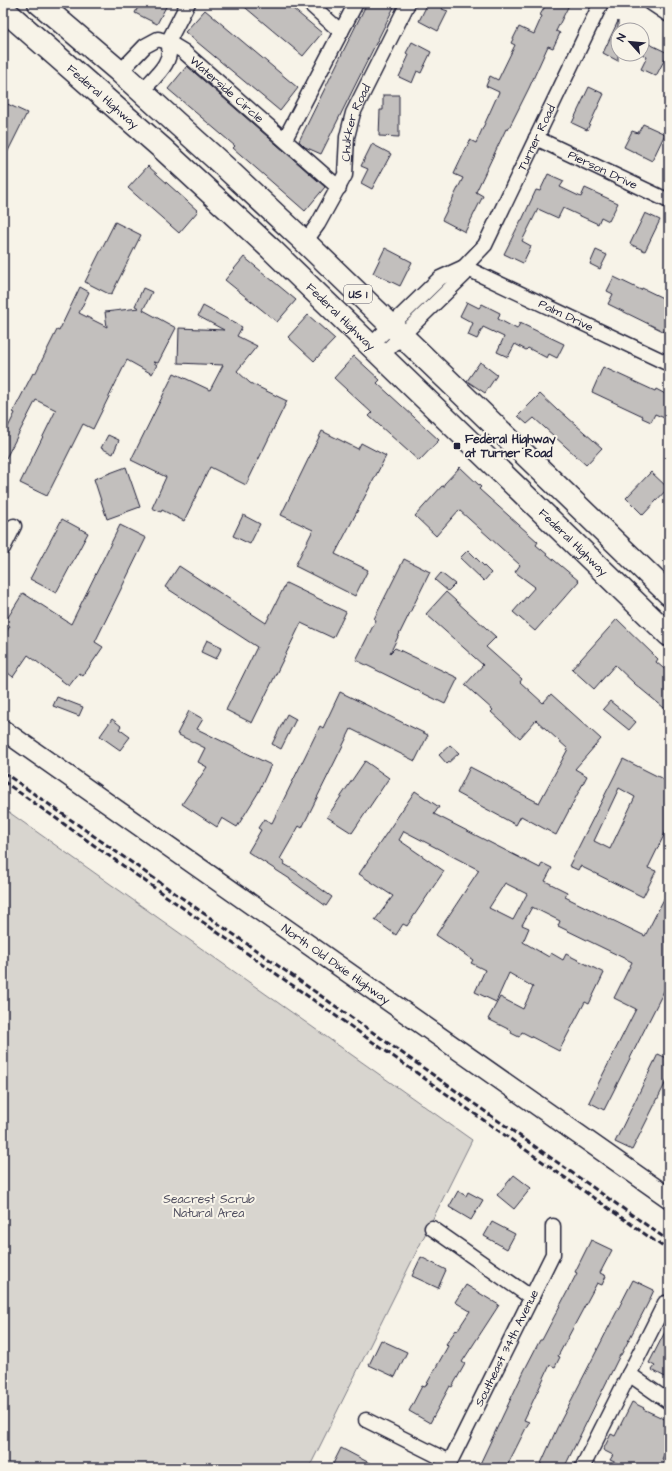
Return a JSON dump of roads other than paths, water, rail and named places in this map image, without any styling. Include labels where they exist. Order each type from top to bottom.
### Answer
[{"type":"main road","name":"US 1","points":[[39,3],[142,91],[305,242],[669,594]]},
{"type":"main road","name":"Federal Highway","points":[[3,9],[170,155],[267,245],[669,635]]},
{"type":"main road","points":[[617,585],[633,583],[644,586],[653,592],[669,608]]},
{"type":"street","points":[[142,91],[167,63],[171,50],[168,42],[188,3]]},
{"type":"street","points":[[309,3],[341,32]]},
{"type":"street","points":[[285,139],[356,3]]},
{"type":"street","name":"Chukker Road","points":[[305,242],[318,224],[339,188],[345,174],[348,137],[353,113],[408,3]]},
{"type":"street","name":"Turner Road","points":[[376,350],[396,331],[464,274],[464,267],[486,245],[601,3]]},
{"type":"street","points":[[651,3],[669,15]]},
{"type":"street","points":[[120,72],[145,46],[158,39],[168,42]]},
{"type":"street","name":"Waterside Circle","points":[[168,42],[183,50],[339,188]]},
{"type":"street","name":"Pierson Drive","points":[[536,138],[669,201]]},
{"type":"street","name":"Palm Drive","points":[[464,267],[669,364]]},
{"type":"street","points":[[3,548],[14,526]]},
{"type":"street","name":"North Old Dixie Highway","points":[[3,730],[669,1198]]},
{"type":"street","name":"Southeast 34th Avenue","points":[[449,1465],[553,1254],[553,1226]]},
{"type":"street","points":[[432,1228],[532,1298]]},
{"type":"street","points":[[586,1467],[629,1374],[665,1303]]},
{"type":"street","points":[[629,1374],[669,1402]]},
{"type":"street","points":[[366,1420],[449,1465]]},
{"type":"railway","points":[[3,772],[669,1241]]},
{"type":"railway","points":[[3,781],[669,1251]]},
{"type":"place","name":"Federal Highway at Turner Road","points":[[457,446]]},
{"type":"park label","name":"Seacrest Scrub Natural Area","points":[[209,1206]]}]
